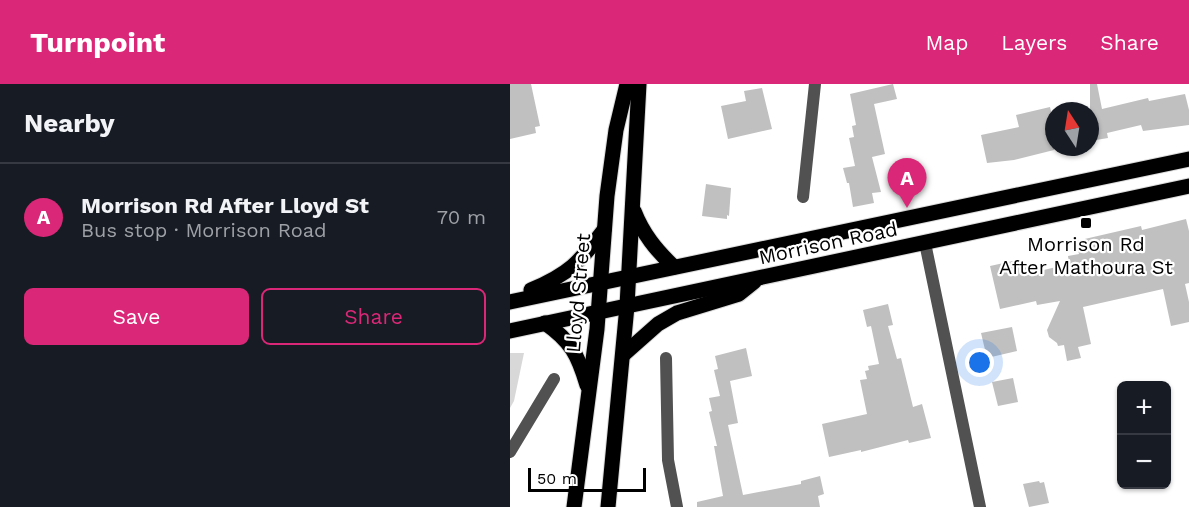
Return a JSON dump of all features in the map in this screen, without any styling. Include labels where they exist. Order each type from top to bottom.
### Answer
[{"type":"main road","name":"Lloyd Street","points":[[574,507],[599,312],[604,230],[616,130],[627,84]]},
{"type":"main road","points":[[608,507],[627,306],[639,84]]},
{"type":"main road","name":"Morrison Road","points":[[510,302],[1189,159]]},
{"type":"main road","name":"Morrison Road","points":[[510,331],[1189,186]]},
{"type":"main road","points":[[632,205],[642,230],[656,249],[674,267]]},
{"type":"main road","points":[[510,302],[525,292],[557,279],[571,269],[604,230]]},
{"type":"main road","points":[[623,355],[658,324],[677,313],[739,294],[759,279]]},
{"type":"main road","points":[[545,323],[563,336],[575,351],[589,391]]},
{"type":"street","points":[[803,197],[815,84]]},
{"type":"street","points":[[925,243],[980,507]]},
{"type":"street","points":[[666,358],[668,460],[677,507]]},
{"type":"street","points":[[510,452],[554,379]]},
{"type":"shaded area","points":[[510,353],[524,353],[514,401],[510,408]]},
{"type":"building","points":[[510,84],[531,84],[540,126],[535,127],[536,133],[510,139]]},
{"type":"building","points":[[893,84],[897,99],[874,104],[885,154],[872,157],[881,192],[872,193],[874,203],[853,207],[849,183],[847,183],[843,168],[855,166],[849,138],[854,137],[852,126],[856,125],[850,94]]},
{"type":"building","points":[[1090,84],[1097,84],[1102,109],[1148,98],[1149,101],[1185,94],[1189,110],[1189,125],[1143,131],[1141,125],[1107,133],[1108,138],[1099,140],[1099,102],[1090,102]]},
{"type":"building","points":[[762,88],[772,129],[728,139],[721,106],[746,101],[744,91]]},
{"type":"building","points":[[1045,108],[1045,152],[1014,160],[987,163],[981,135],[1019,127],[1016,115]]},
{"type":"building","points":[[706,184],[731,188],[727,219],[702,216]]},
{"type":"building","points":[[1186,219],[1189,231],[1189,283],[1185,284],[1189,302],[1189,322],[1171,326],[1163,289],[1083,307],[1091,344],[1078,347],[1081,358],[1067,361],[1064,345],[1058,346],[1049,337],[1047,330],[1060,301],[1037,305],[1036,301],[1000,309],[990,266],[1013,261],[1015,267],[1029,264],[1031,273],[1069,264],[1068,256],[1079,254],[1076,241],[1141,226],[1142,230]]},
{"type":"building","points":[[888,304],[893,325],[888,326],[897,359],[901,358],[913,407],[922,404],[931,438],[909,443],[908,440],[861,452],[861,450],[829,457],[822,424],[867,414],[860,380],[867,379],[865,371],[869,370],[868,366],[879,364],[871,326],[867,327],[863,310]]},
{"type":"building","points":[[1012,327],[1017,351],[987,358],[981,333]]},
{"type":"building","points":[[746,348],[752,376],[730,381],[738,423],[728,425],[743,495],[801,484],[801,481],[820,476],[824,494],[818,496],[820,507],[697,507],[697,502],[723,496],[714,446],[717,446],[709,412],[712,411],[709,398],[720,396],[714,370],[718,369],[715,356]]},
{"type":"building","points":[[1013,378],[1018,402],[998,406],[992,382]]},
{"type":"building","points":[[1044,482],[1049,503],[1029,507],[1023,484]]},
{"type":"place","name":"Morrison Rd After Lloyd St","points":[[907,208]]},
{"type":"place","name":"Morrison Rd After Mathoura St","points":[[1086,223]]}]
